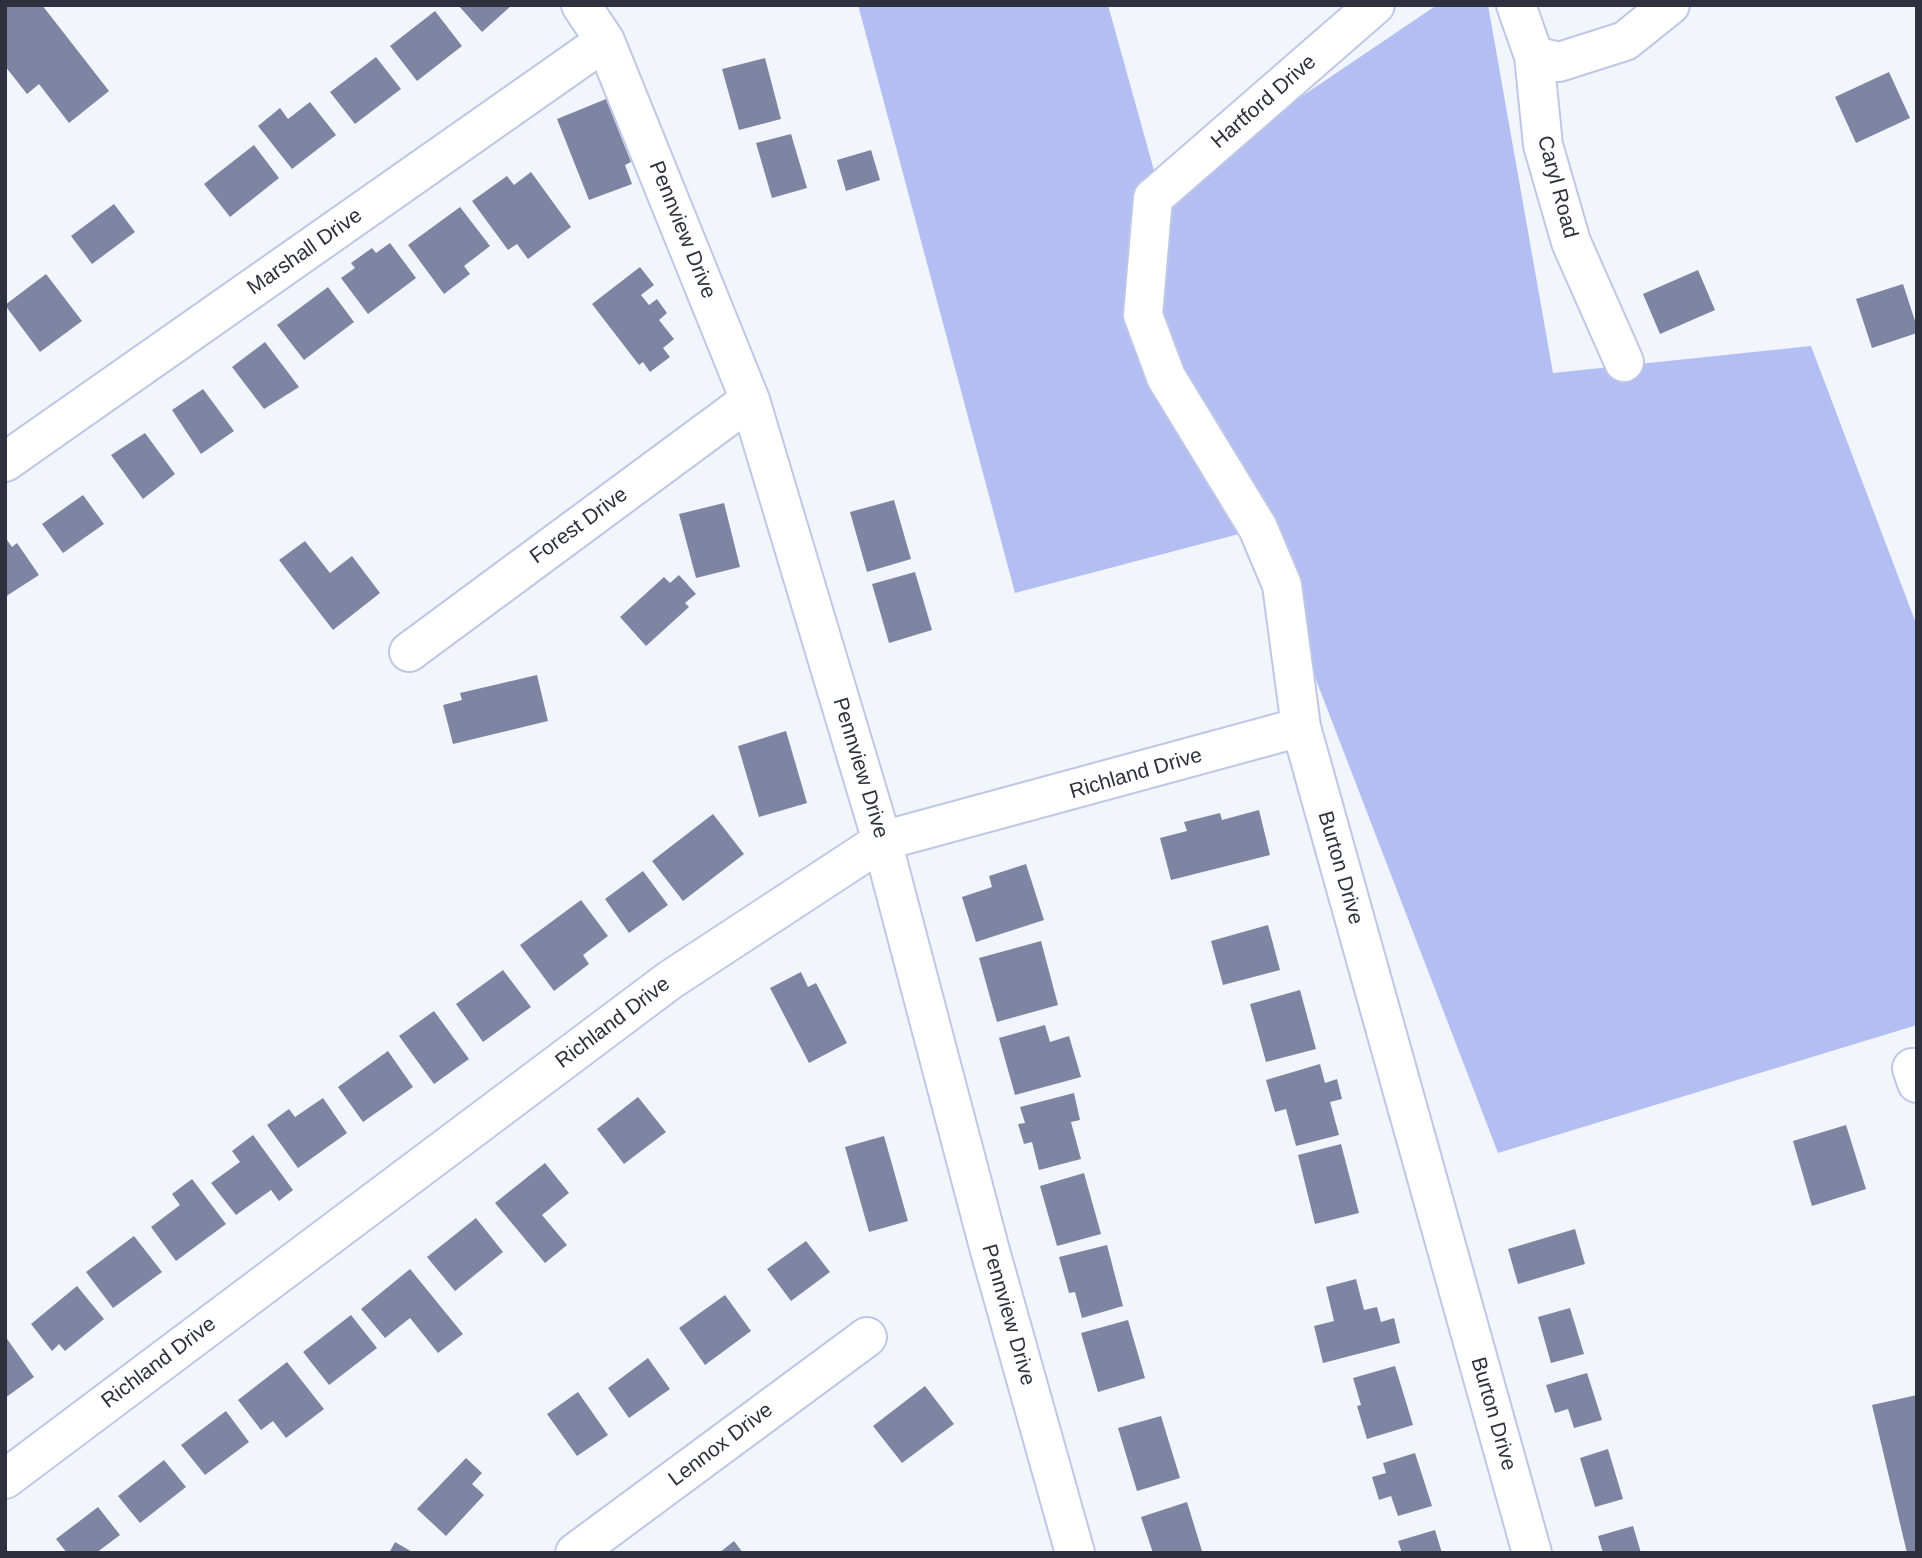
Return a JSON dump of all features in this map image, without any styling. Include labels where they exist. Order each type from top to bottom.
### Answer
[{"type":"street","name":"Pennview Drive","points":[[581,5],[605,41],[750,400],[882,841],[985,1233],[1075,1553]]},
{"type":"street","name":"Hartford Drive","points":[[1153,198],[1375,5]]},
{"type":"street","name":"Caryl Road","points":[[1516,5],[1534,56],[1543,145],[1571,242],[1624,362]]},
{"type":"street","points":[[1534,56],[1559,62],[1625,41],[1670,5]]},
{"type":"street","name":"Marshall Drive","points":[[5,462],[605,41]]},
{"type":"street","name":"Burton Drive","points":[[1153,198],[1143,315],[1166,377],[1258,528],[1282,586],[1301,727],[1532,1553]]},
{"type":"street","name":"Forest Drive","points":[[408,652],[750,400]]},
{"type":"street","name":"Richland Drive","points":[[5,1479],[670,979],[882,841],[1301,727]]},
{"type":"street","name":"Lennox Drive","points":[[575,1553],[867,1337]]},
{"type":"shaded area","points":[[858,5],[1108,5],[1160,192],[1437,5],[1488,5],[1553,373],[1811,346],[1917,626],[1917,1025],[1498,1153],[1258,529],[1015,593]]},
{"type":"building","points":[[5,5],[42,5],[109,91],[69,123],[39,84],[27,94],[5,66]]},
{"type":"building","points":[[458,5],[512,5],[482,32]]},
{"type":"building","points":[[435,11],[462,46],[417,81],[390,46]]},
{"type":"building","points":[[376,57],[401,89],[355,124],[330,92]]},
{"type":"building","points":[[765,58],[781,119],[739,130],[722,69]]},
{"type":"building","points":[[1889,72],[1910,118],[1856,143],[1835,97]]},
{"type":"building","points":[[606,99],[631,162],[625,165],[632,184],[589,200],[557,119]]},
{"type":"building","points":[[310,102],[336,135],[292,169],[258,126],[280,108],[288,119]]},
{"type":"building","points":[[791,134],[807,188],[772,198],[756,143]]},
{"type":"building","points":[[254,145],[279,178],[230,217],[204,184]]},
{"type":"building","points":[[871,150],[880,180],[846,191],[837,160]]},
{"type":"building","points":[[531,172],[571,227],[528,259],[517,244],[508,250],[472,201],[507,176],[514,185]]},
{"type":"building","points":[[114,204],[135,232],[92,264],[71,236]]},
{"type":"building","points":[[460,207],[490,246],[464,266],[470,274],[444,294],[408,245]]},
{"type":"building","points":[[390,243],[416,278],[368,314],[341,278],[355,268],[351,263],[372,248],[376,253]]},
{"type":"building","points":[[640,267],[654,285],[641,295],[649,305],[657,299],[667,313],[659,320],[674,339],[663,348],[670,357],[650,372],[643,362],[639,365],[592,304]]},
{"type":"building","points":[[1698,270],[1715,310],[1660,334],[1643,294]]},
{"type":"building","points":[[46,274],[82,321],[40,352],[5,305]]},
{"type":"building","points":[[1903,284],[1917,333],[1872,348],[1856,299]]},
{"type":"building","points":[[328,287],[354,322],[304,360],[277,325]]},
{"type":"building","points":[[265,342],[299,387],[264,409],[232,367]]},
{"type":"building","points":[[203,389],[234,431],[201,454],[172,410]]},
{"type":"building","points":[[145,433],[175,474],[143,499],[111,455]]},
{"type":"building","points":[[83,495],[104,524],[63,553],[42,524]]},
{"type":"building","points":[[894,500],[911,559],[867,572],[850,512]]},
{"type":"building","points":[[724,503],[740,567],[696,578],[679,514]]},
{"type":"building","points":[[7,540],[12,547],[17,543],[39,575],[5,597]]},
{"type":"building","points":[[305,541],[330,573],[352,556],[380,593],[333,630],[279,560]]},
{"type":"building","points":[[915,572],[932,630],[889,643],[872,584]]},
{"type":"building","points":[[679,575],[696,594],[685,603],[689,607],[646,646],[620,617],[664,577],[670,583]]},
{"type":"building","points":[[537,675],[548,721],[453,744],[443,705],[462,700],[460,693]]},
{"type":"building","points":[[786,731],[807,803],[759,817],[738,746]]},
{"type":"building","points":[[1259,810],[1270,855],[1171,880],[1160,838],[1187,831],[1184,822],[1220,813],[1222,820]]},
{"type":"building","points":[[713,814],[744,854],[683,901],[652,861]]},
{"type":"building","points":[[1026,864],[1044,920],[976,942],[962,897],[992,887],[989,876]]},
{"type":"building","points":[[643,871],[668,905],[629,933],[605,899]]},
{"type":"building","points":[[581,900],[608,936],[583,955],[589,964],[554,991],[520,945]]},
{"type":"building","points":[[1268,925],[1280,970],[1223,985],[1211,941]]},
{"type":"building","points":[[1041,941],[1058,1005],[997,1022],[979,958]]},
{"type":"building","points":[[503,970],[531,1007],[483,1042],[456,1004]]},
{"type":"building","points":[[801,972],[808,987],[816,983],[847,1043],[809,1063],[770,988]]},
{"type":"building","points":[[1300,990],[1316,1049],[1266,1062],[1250,1004]]},
{"type":"building","points":[[434,1011],[469,1059],[434,1084],[399,1036]]},
{"type":"building","points":[[1045,1025],[1050,1042],[1069,1036],[1081,1077],[1015,1095],[999,1038]]},
{"type":"building","points":[[388,1051],[413,1087],[363,1122],[338,1087]]},
{"type":"building","points":[[1320,1064],[1325,1083],[1337,1079],[1342,1099],[1330,1102],[1339,1135],[1296,1146],[1286,1109],[1275,1112],[1266,1080]]},
{"type":"building","points":[[1074,1093],[1080,1120],[1071,1122],[1081,1159],[1039,1170],[1032,1142],[1024,1144],[1018,1124],[1025,1123],[1020,1107]]},
{"type":"building","points":[[638,1097],[666,1132],[624,1164],[597,1129]]},
{"type":"building","points":[[323,1098],[347,1133],[298,1168],[267,1125],[289,1109],[295,1117]]},
{"type":"building","points":[[1846,1125],[1866,1189],[1812,1206],[1793,1141]]},
{"type":"building","points":[[253,1135],[293,1190],[279,1201],[271,1190],[236,1215],[211,1183],[240,1162],[232,1151]]},
{"type":"building","points":[[884,1136],[908,1221],[869,1232],[845,1147]]},
{"type":"building","points":[[1341,1144],[1359,1213],[1315,1224],[1298,1155]]},
{"type":"building","points":[[545,1163],[569,1193],[542,1215],[567,1245],[545,1263],[495,1203]]},
{"type":"building","points":[[1084,1173],[1101,1234],[1057,1246],[1040,1186]]},
{"type":"building","points":[[192,1179],[226,1224],[176,1261],[151,1227],[180,1205],[172,1194]]},
{"type":"building","points":[[476,1218],[503,1252],[455,1291],[427,1257]]},
{"type":"building","points":[[1575,1229],[1585,1264],[1518,1284],[1508,1249]]},
{"type":"building","points":[[134,1236],[162,1272],[113,1308],[86,1272]]},
{"type":"building","points":[[806,1241],[830,1272],[791,1301],[767,1269]]},
{"type":"building","points":[[1107,1245],[1123,1306],[1082,1318],[1075,1292],[1069,1293],[1059,1257]]},
{"type":"building","points":[[410,1269],[463,1334],[438,1353],[410,1318],[385,1338],[361,1309]]},
{"type":"building","points":[[1356,1279],[1364,1310],[1377,1307],[1381,1322],[1394,1318],[1400,1343],[1323,1363],[1314,1326],[1334,1321],[1326,1287]]},
{"type":"building","points":[[77,1286],[104,1319],[65,1351],[59,1344],[52,1351],[31,1324]]},
{"type":"building","points":[[725,1295],[751,1331],[705,1365],[679,1328]]},
{"type":"building","points":[[1570,1308],[1584,1354],[1551,1363],[1538,1317]]},
{"type":"building","points":[[351,1315],[377,1348],[329,1385],[303,1352]]},
{"type":"building","points":[[1128,1320],[1145,1378],[1098,1392],[1081,1333]]},
{"type":"building","points":[[5,1336],[34,1377],[5,1398]]},
{"type":"building","points":[[648,1358],[670,1389],[629,1418],[608,1388]]},
{"type":"building","points":[[287,1362],[324,1409],[286,1438],[273,1421],[261,1430],[238,1400]]},
{"type":"building","points":[[1395,1366],[1413,1425],[1367,1439],[1357,1406],[1361,1405],[1353,1378]]},
{"type":"building","points":[[1587,1373],[1602,1420],[1574,1428],[1568,1409],[1555,1413],[1546,1385]]},
{"type":"building","points":[[925,1386],[954,1424],[902,1463],[873,1426]]},
{"type":"building","points":[[578,1392],[608,1435],[577,1456],[547,1414]]},
{"type":"building","points":[[1917,1395],[1917,1553],[1907,1553],[1872,1405]]},
{"type":"building","points":[[226,1411],[249,1442],[205,1475],[181,1445]]},
{"type":"building","points":[[1161,1416],[1180,1478],[1137,1491],[1118,1428]]},
{"type":"building","points":[[1608,1449],[1623,1499],[1595,1507],[1580,1458]]},
{"type":"building","points":[[1415,1453],[1432,1506],[1398,1516],[1391,1496],[1379,1500],[1372,1477],[1386,1473],[1383,1463]]},
{"type":"building","points":[[466,1458],[482,1473],[472,1484],[484,1495],[446,1536],[417,1509]]},
{"type":"building","points":[[164,1460],[186,1487],[140,1523],[118,1496]]},
{"type":"building","points":[[1187,1502],[1202,1551],[1153,1553],[1141,1517]]},
{"type":"building","points":[[98,1507],[120,1535],[96,1553],[67,1553],[56,1539]]},
{"type":"building","points":[[1633,1526],[1641,1553],[1603,1553],[1598,1536]]},
{"type":"building","points":[[1435,1530],[1442,1553],[1402,1553],[1398,1541]]},
{"type":"building","points":[[734,1541],[743,1553],[719,1553]]},
{"type":"building","points":[[395,1542],[414,1553],[389,1553]]}]
